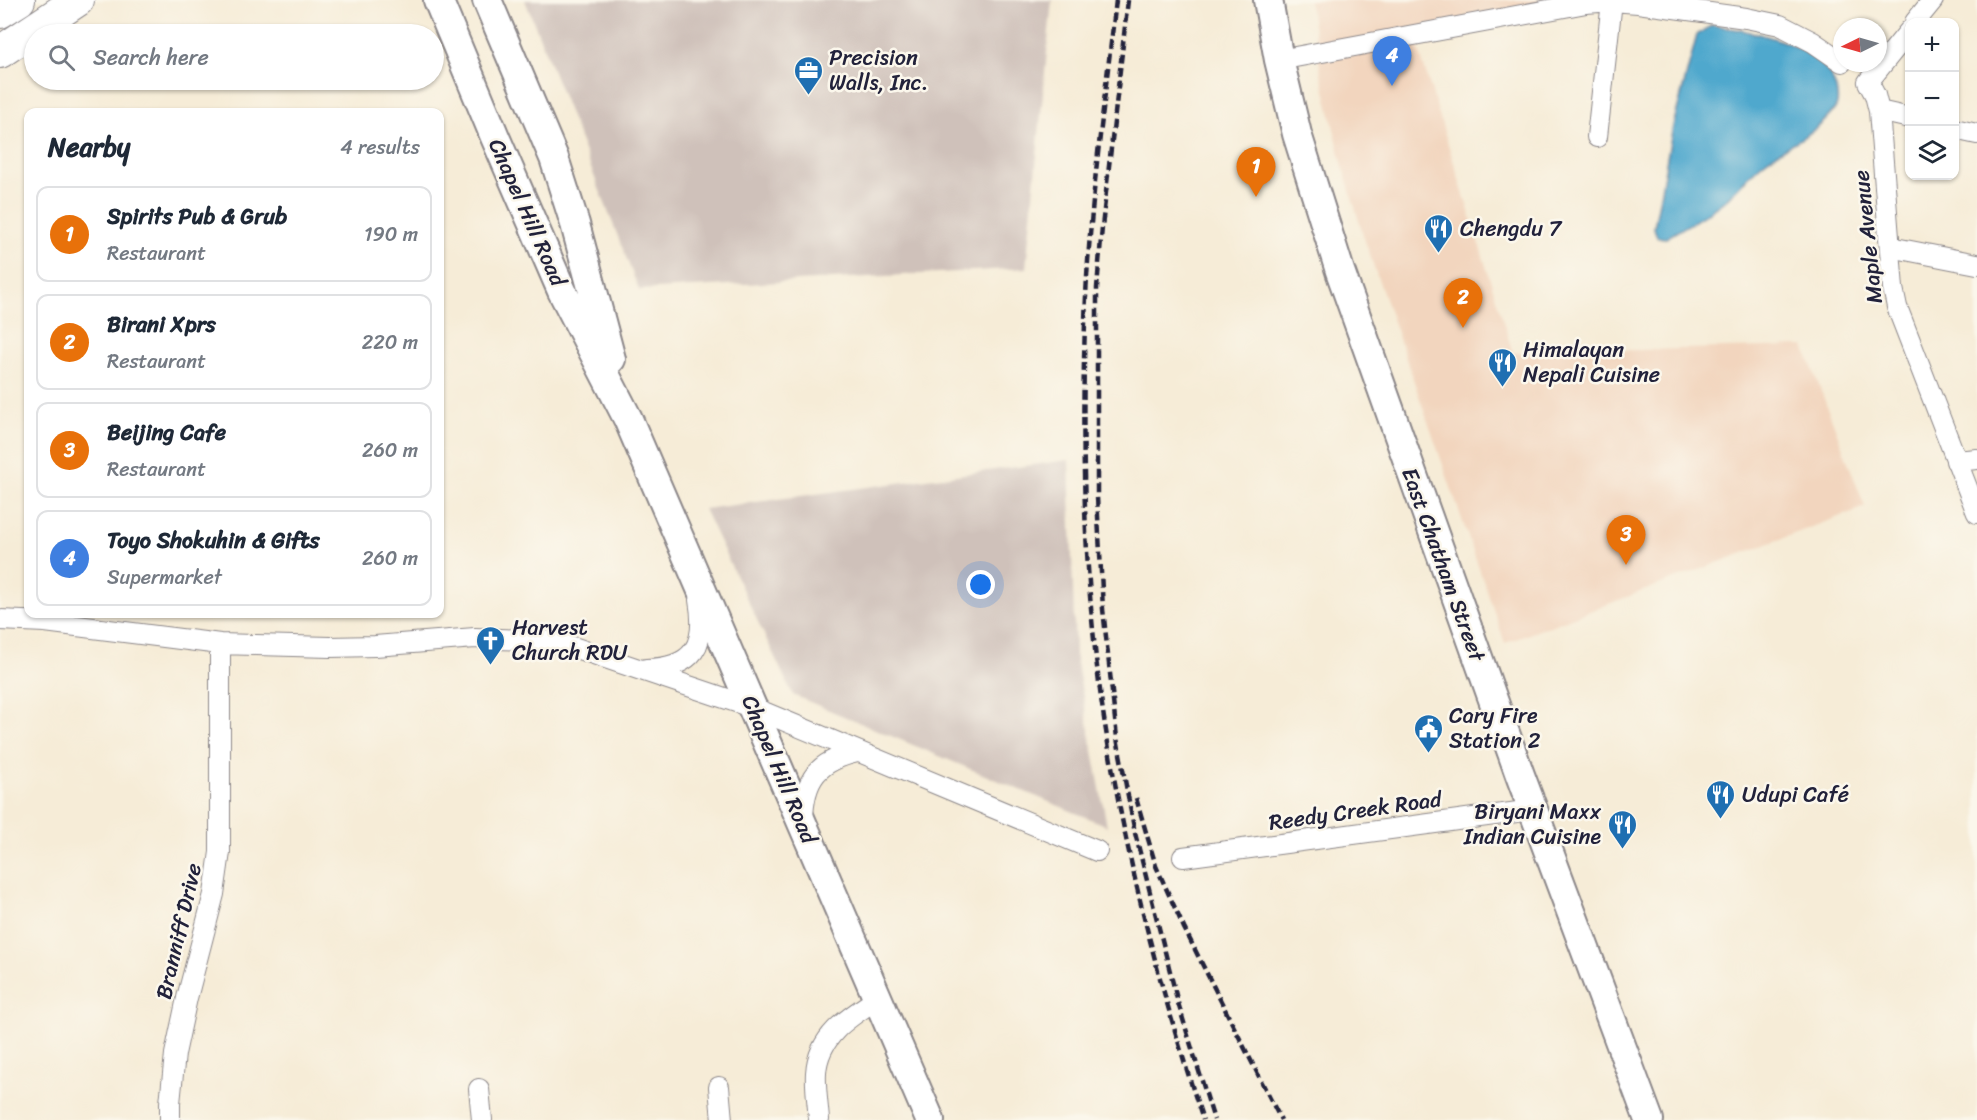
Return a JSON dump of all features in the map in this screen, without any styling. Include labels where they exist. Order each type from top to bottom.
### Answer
[{"type":"main road","points":[[0,12],[18,0]]},
{"type":"main road","points":[[42,24],[78,0]]},
{"type":"main road","name":"Chapel Hill Road","points":[[438,0],[562,291],[628,419],[930,1120]]},
{"type":"main road","name":"Chapel Hill Road","points":[[487,0],[554,158],[575,224],[628,419]]},
{"type":"main road","name":"East Chatham Street","points":[[1268,0],[1279,60],[1308,174],[1340,271],[1533,810],[1648,1120]]},
{"type":"main road","points":[[0,52],[24,36]]},
{"type":"street","points":[[1918,18],[1933,0]]},
{"type":"street","points":[[1597,137],[1612,1]]},
{"type":"street","points":[[1279,60],[1586,3],[1612,1],[1690,9],[1780,25],[1833,55]]},
{"type":"street","points":[[1856,72],[1869,82],[1905,36]]},
{"type":"street","name":"Maple Avenue","points":[[1869,82],[1879,111],[1893,288],[1897,307],[1977,513]]},
{"type":"street","points":[[1879,111],[1905,117]]},
{"type":"street","points":[[1959,130],[1977,134]]},
{"type":"street","points":[[1890,247],[1977,264]]},
{"type":"street","points":[[1956,460],[1977,459]]},
{"type":"street","points":[[639,669],[663,668],[680,663],[689,657],[699,643],[702,630],[701,613],[694,571]]},
{"type":"street","points":[[0,620],[45,622],[220,644],[375,646],[476,638],[546,641],[570,646],[754,708],[1097,851]]},
{"type":"street","name":"Branniff Drive","points":[[170,1120],[175,1054],[214,894],[220,852],[220,644]]},
{"type":"street","points":[[803,822],[803,806],[807,788],[816,772],[842,755],[857,752]]},
{"type":"street","name":"Reedy Creek Road","points":[[1183,857],[1533,810]]},
{"type":"street","points":[[819,1120],[816,1074],[820,1052],[836,1028],[876,999]]},
{"type":"street","points":[[719,1087],[722,1120]]},
{"type":"street","points":[[479,1089],[482,1120]]},
{"type":"shaded area","points":[[525,0],[1052,0],[1026,268],[639,290]]},
{"type":"shaded area","points":[[1309,0],[1552,0],[1417,44],[1513,353],[1804,346],[1865,507],[1505,643],[1365,241],[1343,167],[1321,73]]},
{"type":"shaded area","points":[[1069,460],[1075,654],[1107,826],[793,695],[704,509]]},
{"type":"water","points":[[1712,25],[1766,36],[1802,50],[1817,60],[1829,73],[1836,89],[1837,105],[1821,124],[1764,162],[1717,206],[1666,238],[1657,237],[1654,228],[1673,126],[1697,35]]},
{"type":"railway","points":[[1116,0],[1093,202],[1085,323],[1083,419],[1085,514],[1091,610],[1102,705],[1131,863],[1171,1018],[1203,1120]]},
{"type":"railway","points":[[1128,0],[1097,288],[1097,497],[1103,609],[1117,738],[1135,833],[1178,1003],[1214,1120]]},
{"type":"railway","points":[[1136,798],[1156,866],[1184,928],[1281,1120]]},
{"type":"place","name":"Toyo Shokuhin & Gifts","points":[[1392,86]]},
{"type":"place","name":"Precision Walls, Inc.","points":[[808,96]]},
{"type":"place","name":"Spirits Pub & Grub","points":[[1256,197]]},
{"type":"place","name":"Chengdu 7","points":[[1439,254]]},
{"type":"place","name":"Birani Xprs","points":[[1463,328]]},
{"type":"place","name":"Himalayan Nepali Cuisine","points":[[1502,388]]},
{"type":"place","name":"Beijing Cafe","points":[[1626,565]]},
{"type":"place","name":"Harvest Church RDU","points":[[491,666]]},
{"type":"place","name":"Cary Fire Station 2","points":[[1428,754]]},
{"type":"place","name":"Udupi Café","points":[[1721,820]]},
{"type":"place","name":"Biryani Maxx Indian Cuisine","points":[[1622,850]]}]
